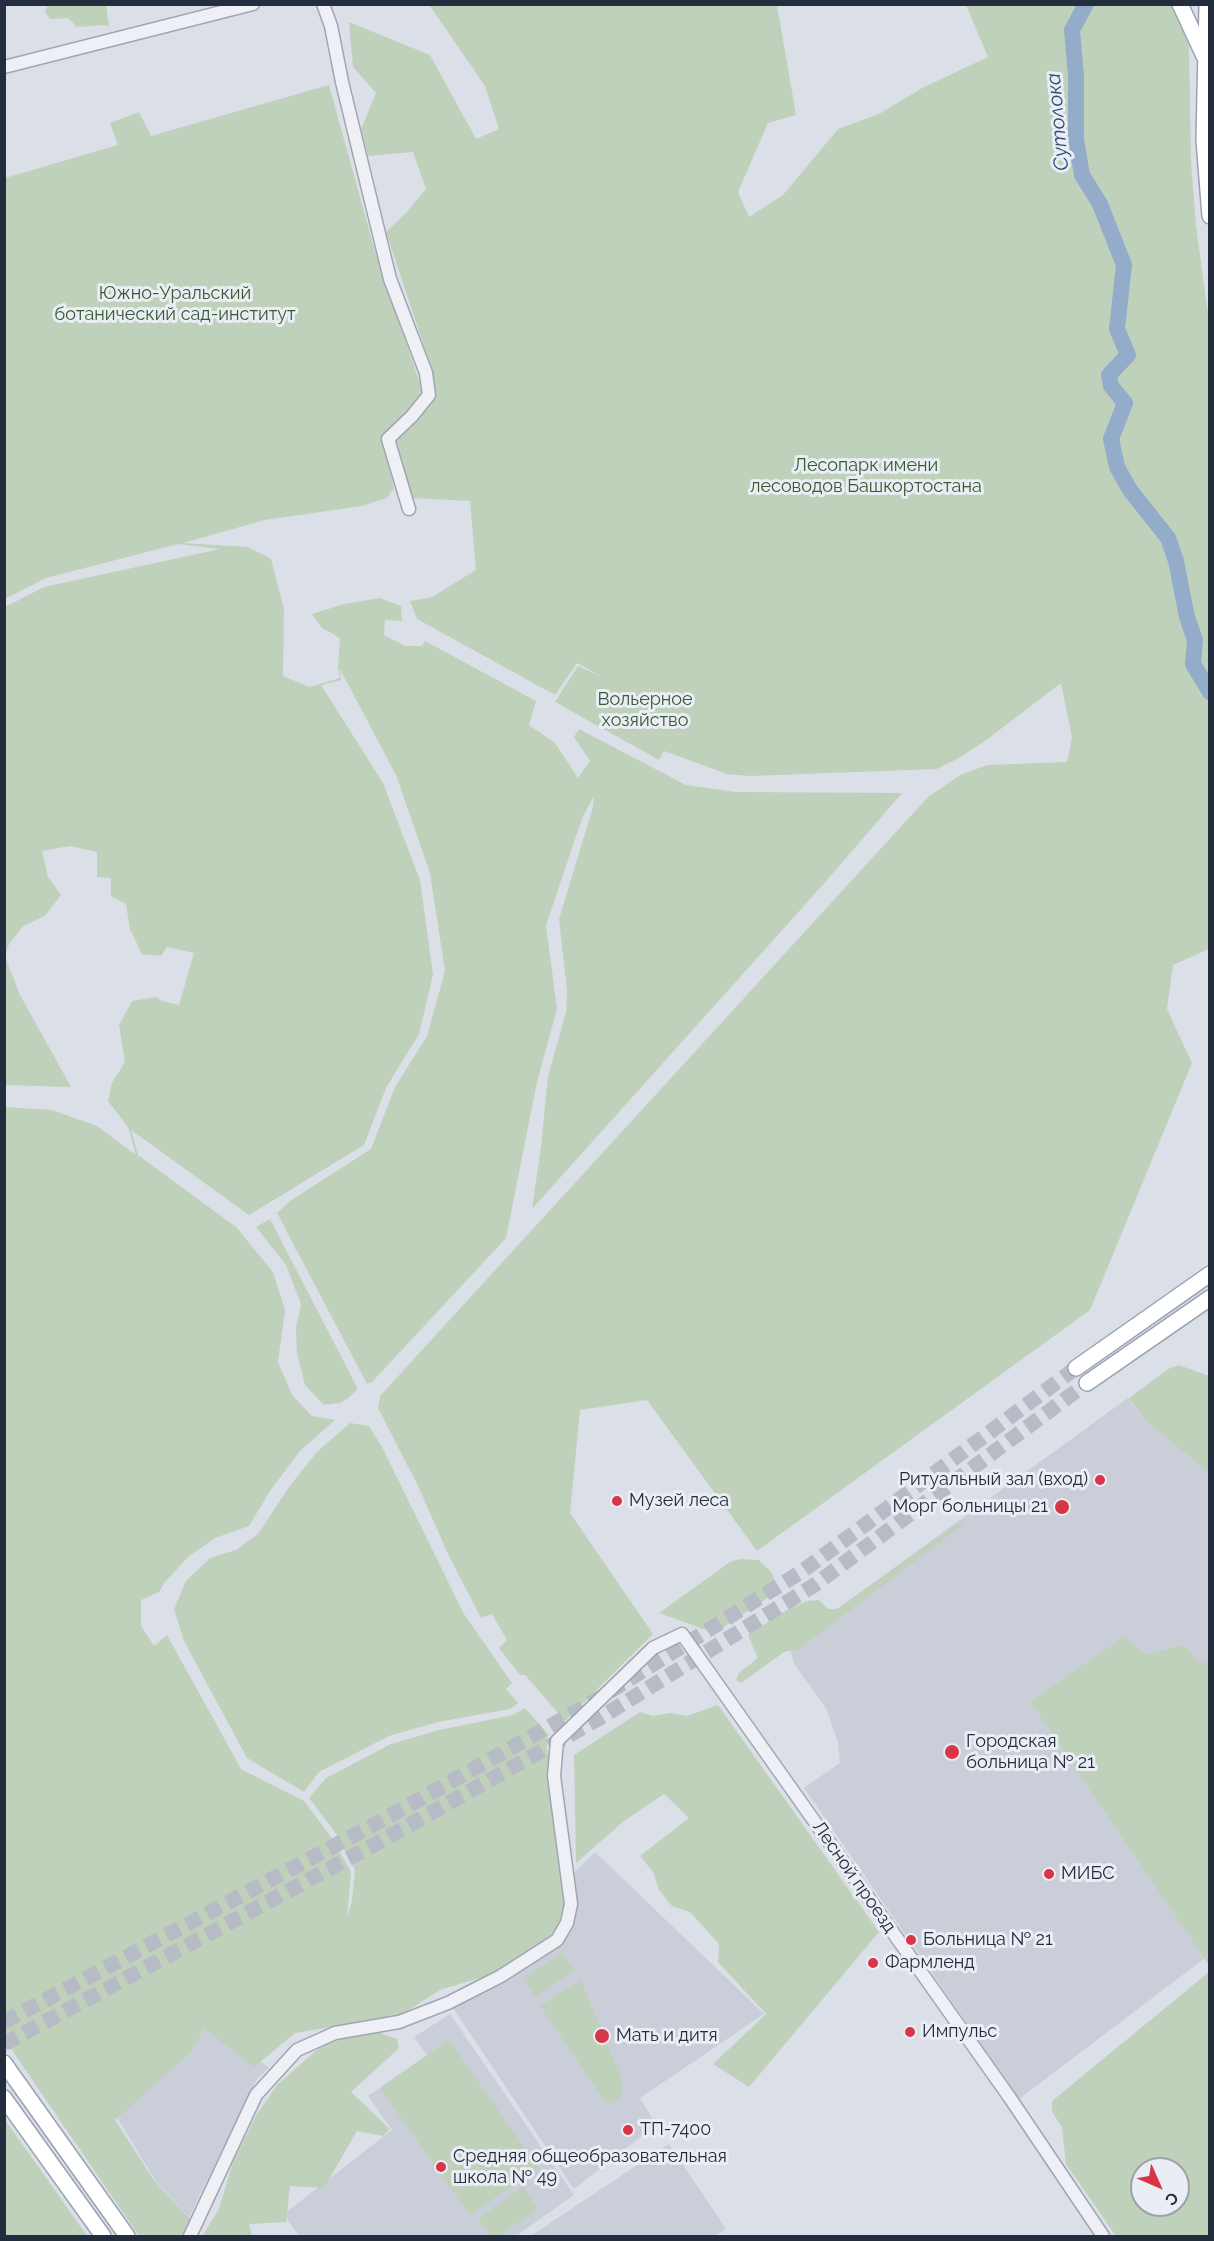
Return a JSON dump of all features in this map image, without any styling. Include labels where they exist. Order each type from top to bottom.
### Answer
[{"type":"main road","points":[[1180,4],[1206,58]]},
{"type":"main road","points":[[1207,4],[1204,140],[1209,216]]},
{"type":"main road","points":[[1076,1368],[1209,1274]]},
{"type":"main road","points":[[1087,1383],[1209,1298]]},
{"type":"main road","points":[[4,2063],[127,2236]]},
{"type":"main road","points":[[4,2098],[102,2236]]},
{"type":"street","points":[[4,67],[253,4]]},
{"type":"street","points":[[322,4],[331,26],[390,279],[426,373],[429,395],[412,417],[388,438],[409,508]]},
{"type":"street","name":"Лесной проезд","points":[[190,2236],[256,2095],[297,2050],[335,2033],[399,2022],[448,2003],[501,1976],[557,1940],[567,1923],[571,1904],[555,1776],[557,1741],[653,1648],[682,1634],[1010,2098],[1103,2236]]},
{"type":"shaded area","name":"Городская больница № 21","points":[[1128,1398],[1144,1419],[1209,1474],[1209,1660],[1200,1665],[1184,1644],[1145,1655],[1030,1702],[1205,1958],[1019,2099],[804,1788],[840,1763],[838,1742],[826,1708],[794,1664],[789,1644]]},
{"type":"shaded area","name":"Мать и дитя","points":[[595,1852],[764,2014],[640,2098],[656,2125],[574,2189],[453,2008],[560,1943],[572,1930],[576,1908],[573,1874]]},
{"type":"shaded area","name":"Средняя общеобразовательная школа № 49","points":[[450,2014],[574,2195],[516,2236],[299,2236],[284,2214],[392,2130],[368,2096],[427,2055],[414,2037]]},
{"type":"shaded area","points":[[211,2022],[269,2068],[257,2079],[189,2217],[155,2180],[115,2114]]},
{"type":"shaded area","points":[[669,2144],[726,2229],[715,2236],[532,2235]]},
{"type":"green space","points":[[48,5],[106,5],[109,26],[77,27],[68,18],[50,19],[45,12]]},
{"type":"green space","name":"Лесопарк имени лесоводов Башкортостана","points":[[405,5],[777,5],[796,115],[768,123],[738,192],[749,217],[783,195],[838,129],[879,114],[922,88],[988,57],[966,5],[1175,5],[1189,46],[1191,162],[1196,226],[1210,329],[1209,949],[1173,965],[1167,1009],[1192,1063],[1090,1310],[757,1551],[647,1400],[580,1410],[570,1513],[653,1634],[565,1721],[525,1675],[520,1675],[499,1648],[507,1640],[492,1614],[481,1618],[378,1408],[380,1396],[928,797],[960,775],[987,765],[1067,762],[1072,737],[1061,683],[985,741],[937,769],[750,776],[727,774],[664,751],[659,760],[555,702],[578,666],[604,678],[577,663],[555,695],[417,619],[410,601],[432,597],[476,570],[470,501],[412,498],[383,438],[394,488],[387,498],[362,506],[265,520],[183,543],[248,547],[271,559],[284,609],[283,676],[309,687],[340,678],[338,668],[340,638],[322,628],[312,614],[344,604],[380,598],[401,606],[402,621],[385,620],[384,635],[405,646],[422,646],[425,641],[536,701],[529,725],[555,743],[578,778],[590,761],[574,737],[579,729],[686,785],[736,792],[902,793],[828,879],[532,1209],[548,1076],[566,1012],[567,991],[559,919],[593,807],[594,796],[583,816],[546,925],[557,1009],[537,1082],[506,1238],[372,1382],[367,1384],[277,1213],[290,1201],[371,1149],[395,1087],[427,1036],[445,971],[430,873],[396,775],[340,669],[341,680],[321,685],[383,783],[420,880],[433,975],[419,1034],[386,1088],[364,1145],[249,1215],[131,1130],[138,1155],[236,1227],[273,1272],[285,1310],[278,1362],[292,1395],[312,1416],[335,1420],[299,1452],[270,1491],[249,1526],[215,1538],[188,1557],[159,1592],[141,1600],[141,1626],[154,1646],[167,1635],[241,1769],[304,1801],[332,1838],[351,1872],[347,1917],[352,1901],[355,1870],[337,1835],[309,1798],[326,1778],[391,1744],[439,1730],[513,1715],[525,1708],[549,1735],[546,1739],[565,1903],[558,1933],[503,1971],[440,1990],[399,2016],[295,2033],[254,2067],[204,2028],[191,2052],[115,2120],[154,2180],[193,2222],[183,2236],[139,2236],[5,2040],[4,1107],[52,1110],[97,1126],[136,1155],[128,1127],[108,1101],[112,1083],[125,1062],[119,1025],[132,1001],[156,997],[162,1001],[179,1005],[194,953],[167,947],[161,956],[142,954],[130,929],[126,904],[111,896],[111,878],[97,877],[97,852],[70,846],[42,851],[48,877],[61,895],[45,916],[23,926],[9,944],[5,956],[5,607],[44,587],[220,549],[178,544],[46,578],[5,599],[5,178],[118,145],[110,123],[139,112],[151,136],[329,85],[374,248],[420,383],[430,400],[434,376],[386,232],[426,189],[413,152],[368,156],[361,129],[376,93],[353,67],[349,22],[430,55],[476,139],[499,129],[485,86],[430,6]]},
{"type":"green space","points":[[5,956],[20,995],[71,1087],[5,1085]]},
{"type":"green space","points":[[270,1219],[358,1389],[340,1403],[324,1405],[305,1385],[297,1353],[296,1328],[301,1304],[286,1265],[256,1227]]},
{"type":"green space","points":[[1179,1365],[1209,1376],[1209,1474],[1144,1419],[1129,1398],[1168,1369]]},
{"type":"green space","points":[[350,1423],[369,1426],[382,1447],[464,1614],[512,1683],[506,1689],[518,1703],[510,1709],[438,1722],[389,1736],[319,1772],[304,1792],[247,1758],[184,1641],[174,1609],[186,1581],[210,1558],[236,1550],[258,1534],[289,1487],[317,1452]]},
{"type":"green space","points":[[961,1521],[964,1524],[799,1649],[784,1652],[741,1683],[736,1680],[739,1673],[758,1658],[748,1635],[787,1610],[807,1601],[819,1600],[828,1609],[837,1609]]},
{"type":"green space","points":[[740,1559],[759,1560],[771,1572],[775,1581],[772,1595],[718,1631],[712,1632],[659,1613],[730,1562]]},
{"type":"green space","points":[[1125,1636],[1145,1655],[1184,1644],[1200,1664],[1209,1660],[1209,1965],[1030,1702]]},
{"type":"green space","points":[[718,1705],[879,1932],[749,2087],[713,2064],[766,2014],[718,1962],[719,1944],[690,1912],[672,1906],[659,1890],[653,1872],[640,1856],[689,1818],[664,1794],[624,1821],[576,1863],[574,1755],[640,1712],[653,1716],[670,1713],[687,1716]]},
{"type":"green space","points":[[562,1953],[574,1971],[535,1997],[523,1978]]},
{"type":"green space","points":[[1209,1972],[1209,2236],[1116,2236],[1066,2164],[1062,2127],[1052,2112],[1052,2101]]},
{"type":"green space","points":[[581,1980],[623,2087],[618,2100],[607,2104],[540,2006]]},
{"type":"green space","points":[[372,2030],[397,2039],[399,2048],[351,2092],[390,2129],[383,2136],[357,2131],[324,2188],[290,2186],[286,2222],[249,2224],[252,2236],[202,2236],[219,2209],[233,2162],[257,2114],[278,2084],[326,2042]]},
{"type":"green space","points":[[449,2040],[538,2167],[470,2215],[380,2088]]},
{"type":"green space","points":[[5,2120],[52,2186],[87,2236],[5,2236]]},
{"type":"green space","points":[[523,2187],[538,2209],[499,2236],[491,2236],[478,2219]]},
{"type":"waterway","name":"Сутолока","points":[[1086,4],[1072,30],[1076,76],[1076,139],[1082,175],[1100,204],[1124,265],[1117,329],[1128,355],[1109,375],[1111,386],[1125,403],[1111,439],[1117,467],[1130,490],[1168,538],[1176,561],[1187,617],[1195,640],[1193,664],[1210,692]]},
{"type":"tunnel","points":[[4,2022],[377,1823],[593,1702],[804,1570],[1076,1368]]},
{"type":"tunnel","points":[[4,2044],[383,1840],[600,1718],[813,1586],[1087,1383]]},
{"type":"place","name":"Ритуальный зал (вход)","points":[[1100,1480]]},
{"type":"place","name":"Музей леса","points":[[617,1501]]},
{"type":"place","name":"Морг больницы 21","points":[[1062,1507]]},
{"type":"place","name":"Городская больница № 21","points":[[952,1752]]},
{"type":"place","name":"МИБС","points":[[1049,1874]]},
{"type":"place","name":"Больница № 21","points":[[911,1940]]},
{"type":"place","name":"Фармленд","points":[[873,1963]]},
{"type":"place","name":"Импульс","points":[[910,2032]]},
{"type":"place","name":"Мать и дитя","points":[[602,2036]]},
{"type":"place","name":"ТП-7400","points":[[628,2130]]},
{"type":"place","name":"Средняя общеобразовательная школа № 49","points":[[441,2167]]},
{"type":"park label","name":"Южно-Уральский ботанический сад-институт","points":[[175,304]]},
{"type":"park label","name":"Вольерное хозяйство","points":[[645,710]]}]
